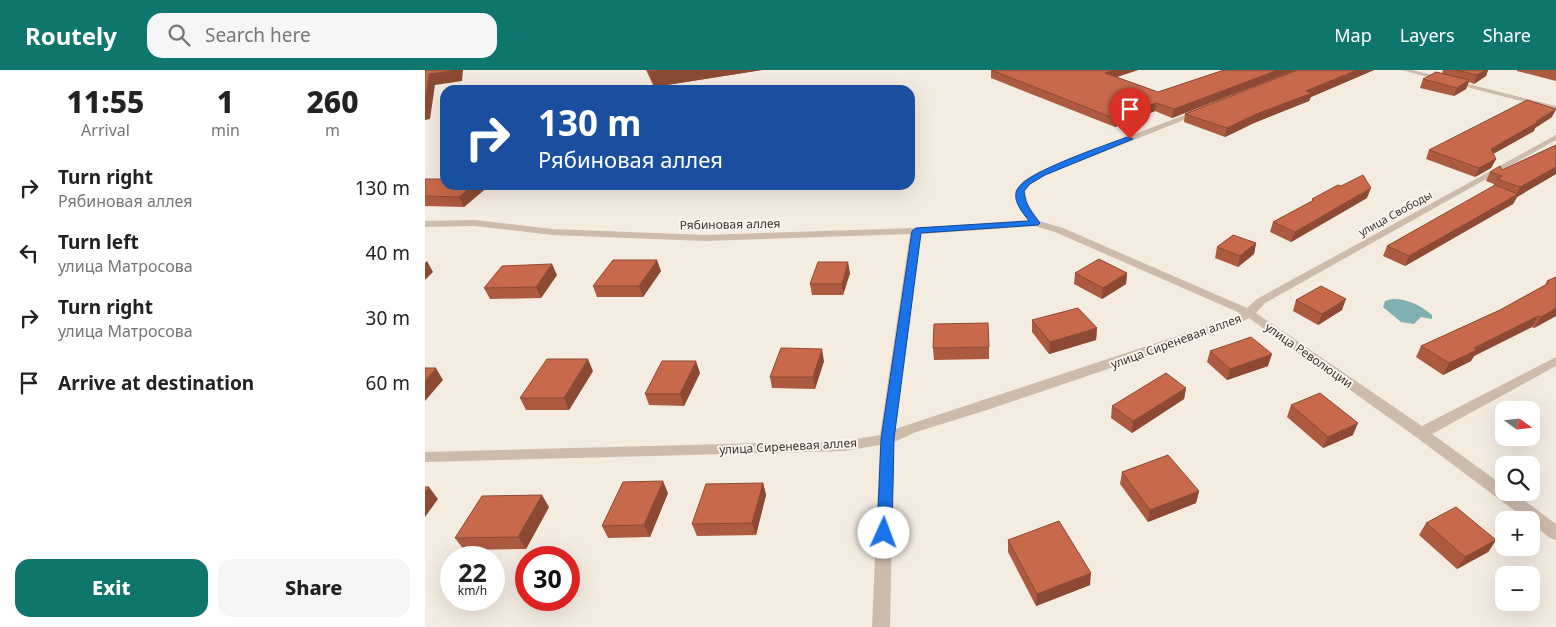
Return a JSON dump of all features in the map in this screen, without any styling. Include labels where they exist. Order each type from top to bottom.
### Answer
[{"type":"street","points":[[1404,70],[1556,108]]},
{"type":"street","points":[[1035,223],[1023,207],[1021,199],[1020,191],[1027,182],[1211,108]]},
{"type":"street","name":"улица Свободы","points":[[1249,313],[1261,301],[1556,137]]},
{"type":"street","name":"Рябиновая аллея","points":[[425,224],[475,223],[552,232],[705,238],[916,231],[1035,223]]},
{"type":"street","name":"улица Революции","points":[[1035,223],[1059,230],[1249,313],[1421,432],[1556,533]]},
{"type":"street","points":[[881,627],[887,439],[916,231]]},
{"type":"street","name":"улица Сиреневая аллея","points":[[425,457],[844,446],[887,439],[911,428],[982,407],[1224,326],[1249,313]]},
{"type":"street","points":[[1421,432],[1556,361]]},
{"type":"water","points":[[1392,299],[1409,301],[1423,308],[1432,315],[1432,319],[1421,317],[1414,324],[1401,322],[1383,307],[1385,301]]},
{"type":"building","points":[[425,70],[457,70],[429,74],[425,104]]},
{"type":"building","points":[[991,70],[1115,70],[1105,73],[1158,92],[1224,70],[1278,70],[1174,109],[1156,103],[1116,119]]},
{"type":"building","points":[[1298,70],[1357,70],[1306,91],[1312,93],[1256,114],[1227,128],[1185,114]]},
{"type":"building","points":[[1456,70],[1486,70],[1477,75]]},
{"type":"building","points":[[1436,72],[1469,80],[1457,88],[1423,79]]},
{"type":"building","points":[[1527,100],[1556,109],[1536,121],[1538,122],[1491,149],[1496,159],[1479,168],[1429,150]]},
{"type":"building","points":[[1556,145],[1556,167],[1520,187],[1497,179],[1502,176],[1490,172],[1500,166],[1502,170]]},
{"type":"building","points":[[1363,175],[1371,188],[1295,232],[1273,222],[1338,185],[1341,186]]},
{"type":"building","points":[[425,179],[440,179],[440,190],[467,190],[459,197],[425,196]]},
{"type":"building","points":[[1495,185],[1518,194],[1409,256],[1387,246]]},
{"type":"building","points":[[1233,235],[1256,243],[1240,256],[1217,247]]},
{"type":"building","points":[[1099,259],[1127,273],[1103,288],[1075,273]]},
{"type":"building","points":[[613,260],[657,260],[639,286],[593,286]]},
{"type":"building","points":[[818,262],[848,262],[842,284],[810,284]]},
{"type":"building","points":[[552,264],[536,287],[484,288],[502,266]]},
{"type":"building","points":[[1556,277],[1556,308],[1541,317],[1538,316],[1474,348],[1477,350],[1449,363],[1421,346],[1500,310],[1549,283],[1547,281]]},
{"type":"building","points":[[1321,286],[1346,299],[1322,314],[1296,300]]},
{"type":"building","points":[[1078,308],[1097,328],[1050,342],[1032,320]]},
{"type":"building","points":[[988,323],[989,347],[933,348],[934,324]]},
{"type":"building","points":[[1251,337],[1272,354],[1230,369],[1210,351]]},
{"type":"building","points":[[781,348],[822,349],[813,377],[770,377]]},
{"type":"building","points":[[547,359],[588,359],[564,398],[520,398]]},
{"type":"building","points":[[662,361],[696,361],[680,394],[645,394]]},
{"type":"building","points":[[425,368],[436,368],[425,381]]},
{"type":"building","points":[[1166,373],[1186,388],[1133,421],[1112,406]]},
{"type":"building","points":[[1320,393],[1358,423],[1328,437],[1291,405]]},
{"type":"building","points":[[1168,455],[1199,491],[1150,510],[1122,472]]},
{"type":"building","points":[[663,481],[644,525],[602,526],[623,482]]},
{"type":"building","points":[[763,483],[752,523],[692,524],[706,484]]},
{"type":"building","points":[[542,495],[518,537],[455,538],[482,496]]},
{"type":"building","points":[[1456,507],[1495,541],[1465,557],[1426,523]]},
{"type":"building","points":[[1059,521],[1091,573],[1037,594],[1008,540]]},
{"type":"route","points":[[884,533],[887,439],[916,231],[1035,223],[1023,207],[1021,199],[1020,191],[1027,182],[1130,139]]}]
